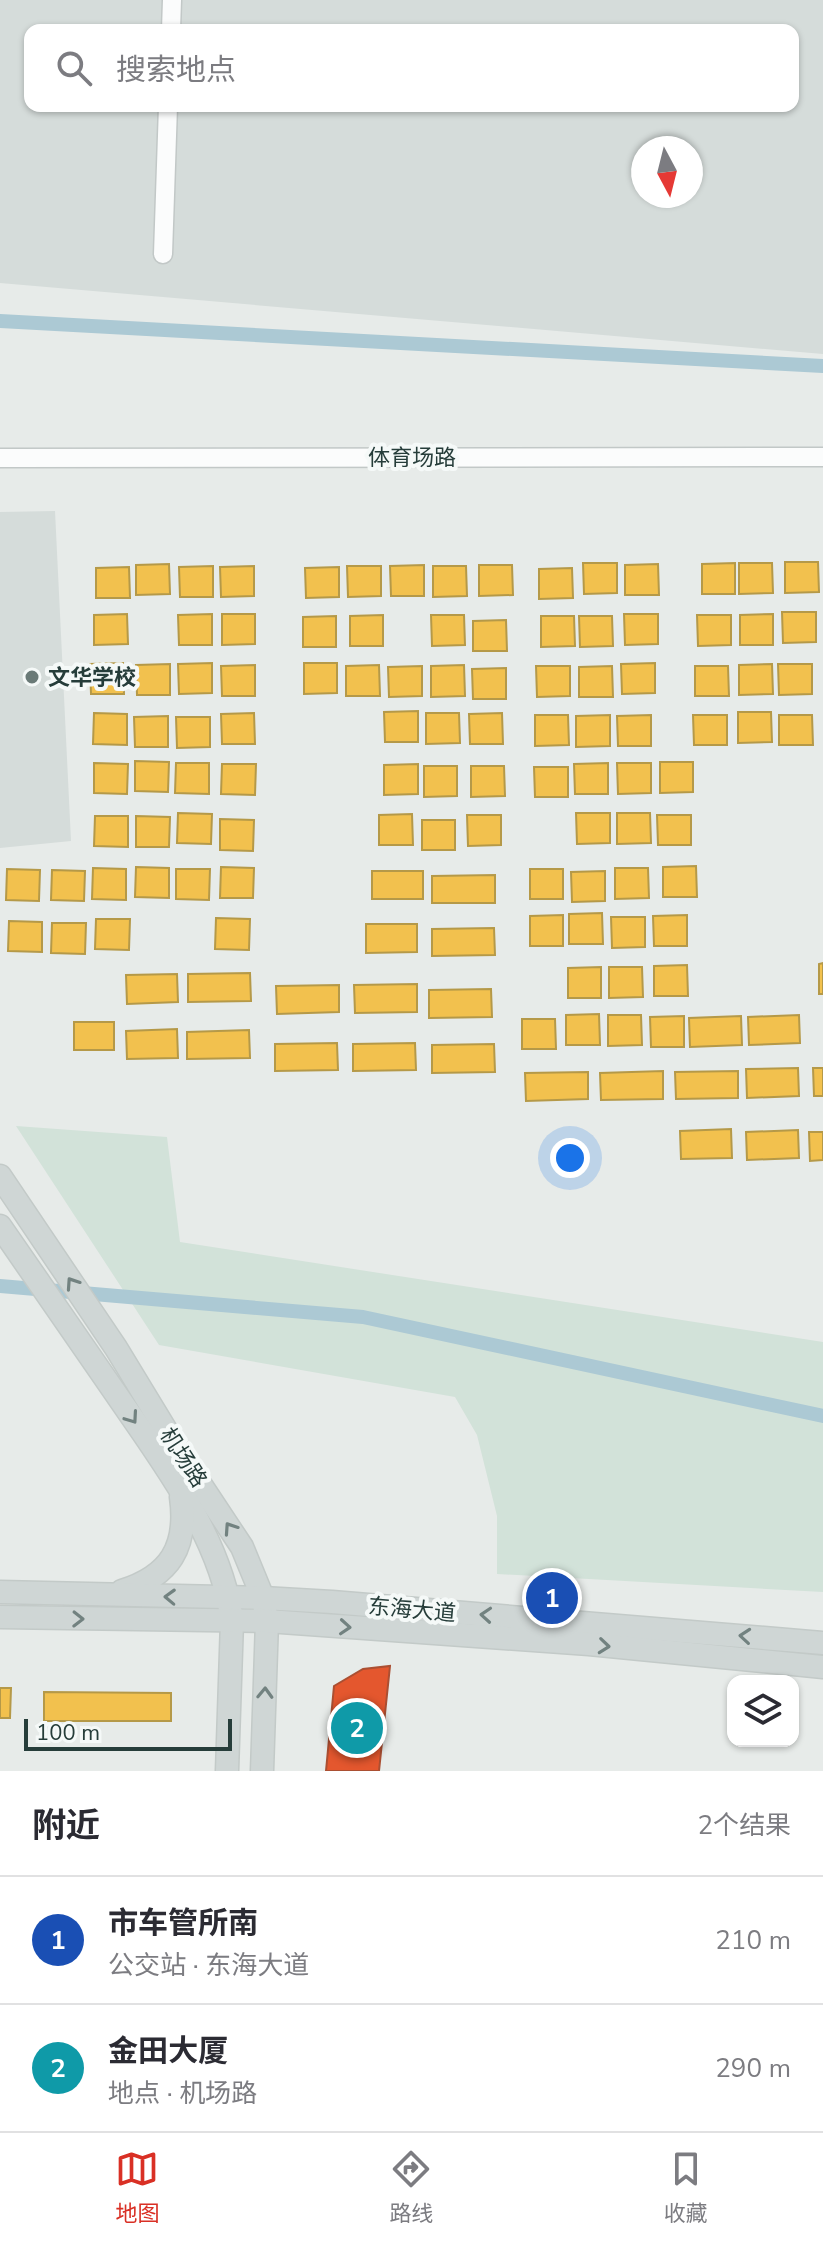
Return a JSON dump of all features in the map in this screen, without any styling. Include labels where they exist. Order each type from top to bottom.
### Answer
[{"type":"main road","points":[[171,24],[172,0]]},
{"type":"main road","points":[[163,254],[168,112]]},
{"type":"main road","name":"体育场路","points":[[0,458],[823,457]]},
{"type":"main road","name":"机场路","points":[[0,1176],[116,1348],[242,1547],[263,1598],[267,1621],[262,1771]]},
{"type":"main road","name":"机场路","points":[[0,1226],[164,1464],[210,1544],[229,1598],[232,1621],[227,1771]]},
{"type":"main road","points":[[110,1595],[157,1576],[175,1555],[182,1535],[180,1492]]},
{"type":"main road","name":"东海大道","points":[[0,1592],[332,1602],[823,1643]]},
{"type":"main road","name":"东海大道","points":[[0,1617],[267,1621],[589,1644],[823,1667]]},
{"type":"shaded area","points":[[0,0],[823,0],[823,354],[0,283]]},
{"type":"shaded area","name":"文华学校","points":[[55,511],[71,841],[0,848],[0,512]]},
{"type":"shaded area","points":[[16,1126],[167,1137],[180,1242],[823,1342],[823,1592],[497,1574],[497,1516],[477,1435],[455,1397],[159,1345]]},
{"type":"building: 住宅","points":[[785,562],[818,562],[819,592],[785,593]]},
{"type":"building: 住宅","points":[[583,563],[617,563],[617,593],[584,594]]},
{"type":"building: 住宅","points":[[735,563],[735,594],[702,594],[702,564]]},
{"type":"building: 住宅","points":[[739,563],[772,563],[773,593],[739,594]]},
{"type":"building: 住宅","points":[[169,564],[170,594],[136,595],[136,565]]},
{"type":"building: 住宅","points":[[658,564],[659,595],[625,595],[625,565]]},
{"type":"building: 住宅","points":[[424,565],[424,596],[391,596],[390,566]]},
{"type":"building: 住宅","points":[[479,565],[512,565],[513,595],[479,596]]},
{"type":"building: 住宅","points":[[213,566],[213,597],[180,597],[179,567]]},
{"type":"building: 住宅","points":[[254,566],[254,596],[221,597],[220,567]]},
{"type":"building: 住宅","points":[[347,566],[381,566],[381,596],[348,597]]},
{"type":"building: 住宅","points":[[433,566],[466,566],[467,596],[433,597]]},
{"type":"building: 住宅","points":[[129,567],[130,598],[96,598],[96,568]]},
{"type":"building: 住宅","points":[[339,567],[339,597],[306,598],[305,568]]},
{"type":"building: 住宅","points":[[572,568],[573,598],[539,599],[539,569]]},
{"type":"building: 住宅","points":[[782,612],[816,612],[816,642],[783,643]]},
{"type":"building: 住宅","points":[[127,614],[128,644],[94,645],[94,615]]},
{"type":"building: 住宅","points":[[212,614],[212,645],[179,645],[178,615]]},
{"type":"building: 住宅","points":[[222,614],[255,614],[255,644],[222,645]]},
{"type":"building: 住宅","points":[[624,614],[658,614],[658,644],[625,645]]},
{"type":"building: 住宅","points":[[773,614],[773,645],[740,645],[740,615]]},
{"type":"building: 住宅","points":[[383,615],[383,646],[350,646],[350,616]]},
{"type":"building: 住宅","points":[[431,615],[464,615],[465,645],[432,646]]},
{"type":"building: 住宅","points":[[697,615],[731,615],[731,645],[698,646]]},
{"type":"building: 住宅","points":[[336,616],[336,647],[303,647],[303,617]]},
{"type":"building: 住宅","points":[[541,616],[574,616],[575,646],[541,647]]},
{"type":"building: 住宅","points":[[579,616],[612,616],[613,646],[580,647]]},
{"type":"building: 住宅","points":[[506,620],[507,651],[473,651],[473,621]]},
{"type":"building: 住宅","points":[[123,663],[124,694],[91,694],[90,664]]},
{"type":"building: 住宅","points":[[212,663],[212,693],[179,694],[178,664]]},
{"type":"building: 住宅","points":[[304,663],[337,663],[337,693],[304,694]]},
{"type":"building: 住宅","points":[[655,663],[655,693],[622,694],[621,664]]},
{"type":"building: 住宅","points":[[170,664],[170,695],[137,695],[136,665]]},
{"type":"building: 住宅","points":[[772,664],[773,694],[739,695],[739,665]]},
{"type":"building: 住宅","points":[[778,664],[812,664],[812,694],[779,695]]},
{"type":"building: 住宅","points":[[255,665],[255,696],[222,696],[221,666]]},
{"type":"building: 住宅","points":[[379,665],[380,696],[346,696],[346,666]]},
{"type":"building: 住宅","points":[[464,665],[465,696],[431,697],[431,666]]},
{"type":"building: 住宅","points":[[422,666],[422,696],[389,697],[388,667]]},
{"type":"building: 住宅","points":[[536,666],[570,666],[570,696],[537,697]]},
{"type":"building: 住宅","points":[[612,666],[613,697],[579,697],[579,667]]},
{"type":"building: 住宅","points":[[695,666],[728,666],[729,696],[695,696]]},
{"type":"building: 住宅","points":[[506,668],[506,699],[473,699],[472,669]]},
{"type":"building: 住宅","points":[[418,711],[418,742],[385,742],[384,712]]},
{"type":"building: 住宅","points":[[738,712],[771,712],[772,742],[738,743]]},
{"type":"building: 住宅","points":[[94,713],[127,714],[127,745],[93,744]]},
{"type":"building: 住宅","points":[[254,713],[255,744],[222,744],[221,714]]},
{"type":"building: 住宅","points":[[426,713],[459,713],[460,743],[426,744]]},
{"type":"building: 住宅","points":[[502,713],[503,744],[470,744],[469,714]]},
{"type":"building: 住宅","points":[[535,715],[568,715],[569,745],[535,746]]},
{"type":"building: 住宅","points":[[610,715],[610,746],[576,747],[576,716]]},
{"type":"building: 住宅","points":[[651,715],[651,746],[618,746],[617,716]]},
{"type":"building: 住宅","points":[[693,715],[727,715],[727,745],[694,745]]},
{"type":"building: 住宅","points":[[779,715],[812,715],[813,745],[779,745]]},
{"type":"building: 住宅","points":[[168,716],[168,747],[135,747],[134,717]]},
{"type":"building: 住宅","points":[[176,717],[210,717],[210,747],[177,748]]},
{"type":"building: 住宅","points":[[135,761],[169,762],[168,792],[135,791]]},
{"type":"building: 住宅","points":[[660,762],[693,762],[693,792],[660,793]]},
{"type":"building: 住宅","points":[[94,763],[128,764],[127,794],[94,793]]},
{"type":"building: 住宅","points":[[176,763],[209,763],[209,794],[175,793]]},
{"type":"building: 住宅","points":[[608,763],[608,794],[575,794],[574,764]]},
{"type":"building: 住宅","points":[[617,763],[651,763],[651,793],[618,794]]},
{"type":"building: 住宅","points":[[222,764],[256,764],[255,795],[221,794]]},
{"type":"building: 住宅","points":[[418,764],[418,794],[384,795],[384,765]]},
{"type":"building: 住宅","points":[[424,766],[457,766],[457,796],[424,797]]},
{"type":"building: 住宅","points":[[471,766],[504,766],[505,796],[471,797]]},
{"type":"building: 住宅","points":[[534,767],[568,767],[568,797],[535,797]]},
{"type":"building: 住宅","points":[[178,813],[212,814],[211,844],[177,843]]},
{"type":"building: 住宅","points":[[576,813],[610,813],[610,843],[577,844]]},
{"type":"building: 住宅","points":[[617,813],[650,813],[651,843],[617,844]]},
{"type":"building: 住宅","points":[[412,814],[413,845],[379,845],[379,815]]},
{"type":"building: 住宅","points":[[467,815],[501,815],[501,845],[468,846]]},
{"type":"building: 住宅","points":[[657,815],[691,815],[691,845],[658,845]]},
{"type":"building: 住宅","points":[[95,816],[128,816],[128,847],[94,846]]},
{"type":"building: 住宅","points":[[136,816],[170,817],[169,847],[136,847]]},
{"type":"building: 住宅","points":[[220,819],[254,820],[253,851],[220,850]]},
{"type":"building: 住宅","points":[[422,820],[455,820],[455,850],[422,850]]},
{"type":"building: 住宅","points":[[696,866],[697,897],[663,897],[663,867]]},
{"type":"building: 住宅","points":[[136,867],[169,868],[169,898],[135,897]]},
{"type":"building: 住宅","points":[[221,867],[254,868],[253,898],[220,898]]},
{"type":"building: 住宅","points":[[93,868],[126,869],[126,900],[92,899]]},
{"type":"building: 住宅","points":[[615,868],[648,868],[649,898],[615,899]]},
{"type":"building: 住宅","points":[[7,869],[40,870],[39,901],[6,900]]},
{"type":"building: 住宅","points":[[176,869],[210,869],[209,900],[176,899]]},
{"type":"building: 住宅","points":[[530,869],[563,869],[563,899],[530,899]]},
{"type":"building: 住宅","points":[[52,870],[85,871],[84,901],[51,900]]},
{"type":"building: 住宅","points":[[372,871],[423,871],[423,899],[372,899]]},
{"type":"building: 住宅","points":[[605,871],[605,901],[572,902],[571,872]]},
{"type":"building: 住宅","points":[[495,875],[495,903],[432,903],[432,876]]},
{"type":"building: 住宅","points":[[602,913],[603,944],[569,944],[569,914]]},
{"type":"building: 住宅","points":[[563,915],[563,946],[530,946],[530,916]]},
{"type":"building: 住宅","points":[[687,915],[687,946],[654,946],[653,916]]},
{"type":"building: 住宅","points":[[611,917],[645,917],[645,947],[612,948]]},
{"type":"building: 住宅","points":[[216,918],[250,919],[249,950],[215,949]]},
{"type":"building: 住宅","points":[[96,919],[130,919],[129,950],[95,949]]},
{"type":"building: 住宅","points":[[9,921],[42,922],[42,952],[8,951]]},
{"type":"building: 住宅","points":[[52,923],[86,923],[85,954],[51,953]]},
{"type":"building: 住宅","points":[[366,924],[417,924],[417,952],[366,953]]},
{"type":"building: 住宅","points":[[494,928],[495,955],[432,956],[432,929]]},
{"type":"building: 住宅","points":[[823,963],[823,994],[819,994],[819,964]]},
{"type":"building: 住宅","points":[[687,965],[688,996],[654,996],[654,966]]},
{"type":"building: 住宅","points":[[601,967],[601,998],[568,998],[568,968]]},
{"type":"building: 住宅","points":[[609,967],[642,967],[643,997],[609,998]]},
{"type":"building: 住宅","points":[[250,973],[251,1001],[188,1002],[188,974]]},
{"type":"building: 住宅","points":[[177,974],[178,1002],[127,1004],[126,975]]},
{"type":"building: 住宅","points":[[417,984],[417,1012],[355,1013],[354,985]]},
{"type":"building: 住宅","points":[[339,985],[339,1012],[277,1014],[276,986]]},
{"type":"building: 住宅","points":[[491,989],[492,1017],[429,1018],[429,990]]},
{"type":"building: 住宅","points":[[599,1014],[600,1045],[566,1045],[566,1015]]},
{"type":"building: 住宅","points":[[608,1015],[641,1015],[642,1045],[608,1046]]},
{"type":"building: 住宅","points":[[799,1015],[800,1043],[749,1045],[748,1017]]},
{"type":"building: 住宅","points":[[684,1016],[684,1047],[651,1047],[650,1017]]},
{"type":"building: 住宅","points":[[741,1016],[742,1045],[690,1047],[689,1018]]},
{"type":"building: 住宅","points":[[522,1019],[555,1019],[556,1049],[522,1049]]},
{"type":"building: 住宅","points":[[74,1022],[114,1022],[114,1050],[74,1050]]},
{"type":"building: 住宅","points":[[177,1029],[178,1058],[127,1059],[126,1031]]},
{"type":"building: 住宅","points":[[249,1030],[250,1058],[187,1059],[187,1032]]},
{"type":"building: 住宅","points":[[337,1043],[338,1070],[275,1071],[275,1044]]},
{"type":"building: 住宅","points":[[415,1043],[416,1070],[353,1071],[353,1044]]},
{"type":"building: 住宅","points":[[494,1044],[495,1072],[432,1073],[432,1045]]},
{"type":"building: 住宅","points":[[798,1068],[799,1096],[747,1098],[746,1069]]},
{"type":"building: 住宅","points":[[813,1068],[823,1068],[823,1096],[814,1096]]},
{"type":"building: 住宅","points":[[663,1071],[663,1099],[601,1100],[600,1073]]},
{"type":"building: 住宅","points":[[738,1071],[738,1098],[676,1099],[675,1072]]},
{"type":"building: 住宅","points":[[588,1072],[588,1099],[526,1101],[525,1073]]},
{"type":"building: 住宅","points":[[731,1129],[732,1158],[681,1159],[680,1131]]},
{"type":"building: 住宅","points":[[798,1130],[799,1158],[747,1160],[746,1132]]},
{"type":"building: 住宅","points":[[809,1132],[823,1132],[823,1160],[810,1161]]},
{"type":"building: 住宅","points":[[0,1688],[11,1688],[10,1718],[0,1718]]},
{"type":"building: 住宅","points":[[44,1692],[171,1693],[171,1721],[44,1721]]},
{"type":"building: 商业","points":[[390,1666],[379,1771],[326,1771],[334,1686],[363,1669]]},
{"type":"waterway","points":[[0,321],[823,366]]},
{"type":"waterway","points":[[0,1286],[363,1317],[823,1416]]},
{"type":"place","name":"文华学校","points":[[32,677]]},
{"type":"place","name":"市车管所南","points":[[552,1598]]},
{"type":"place","name":"金田大厦","points":[[357,1728]]}]
